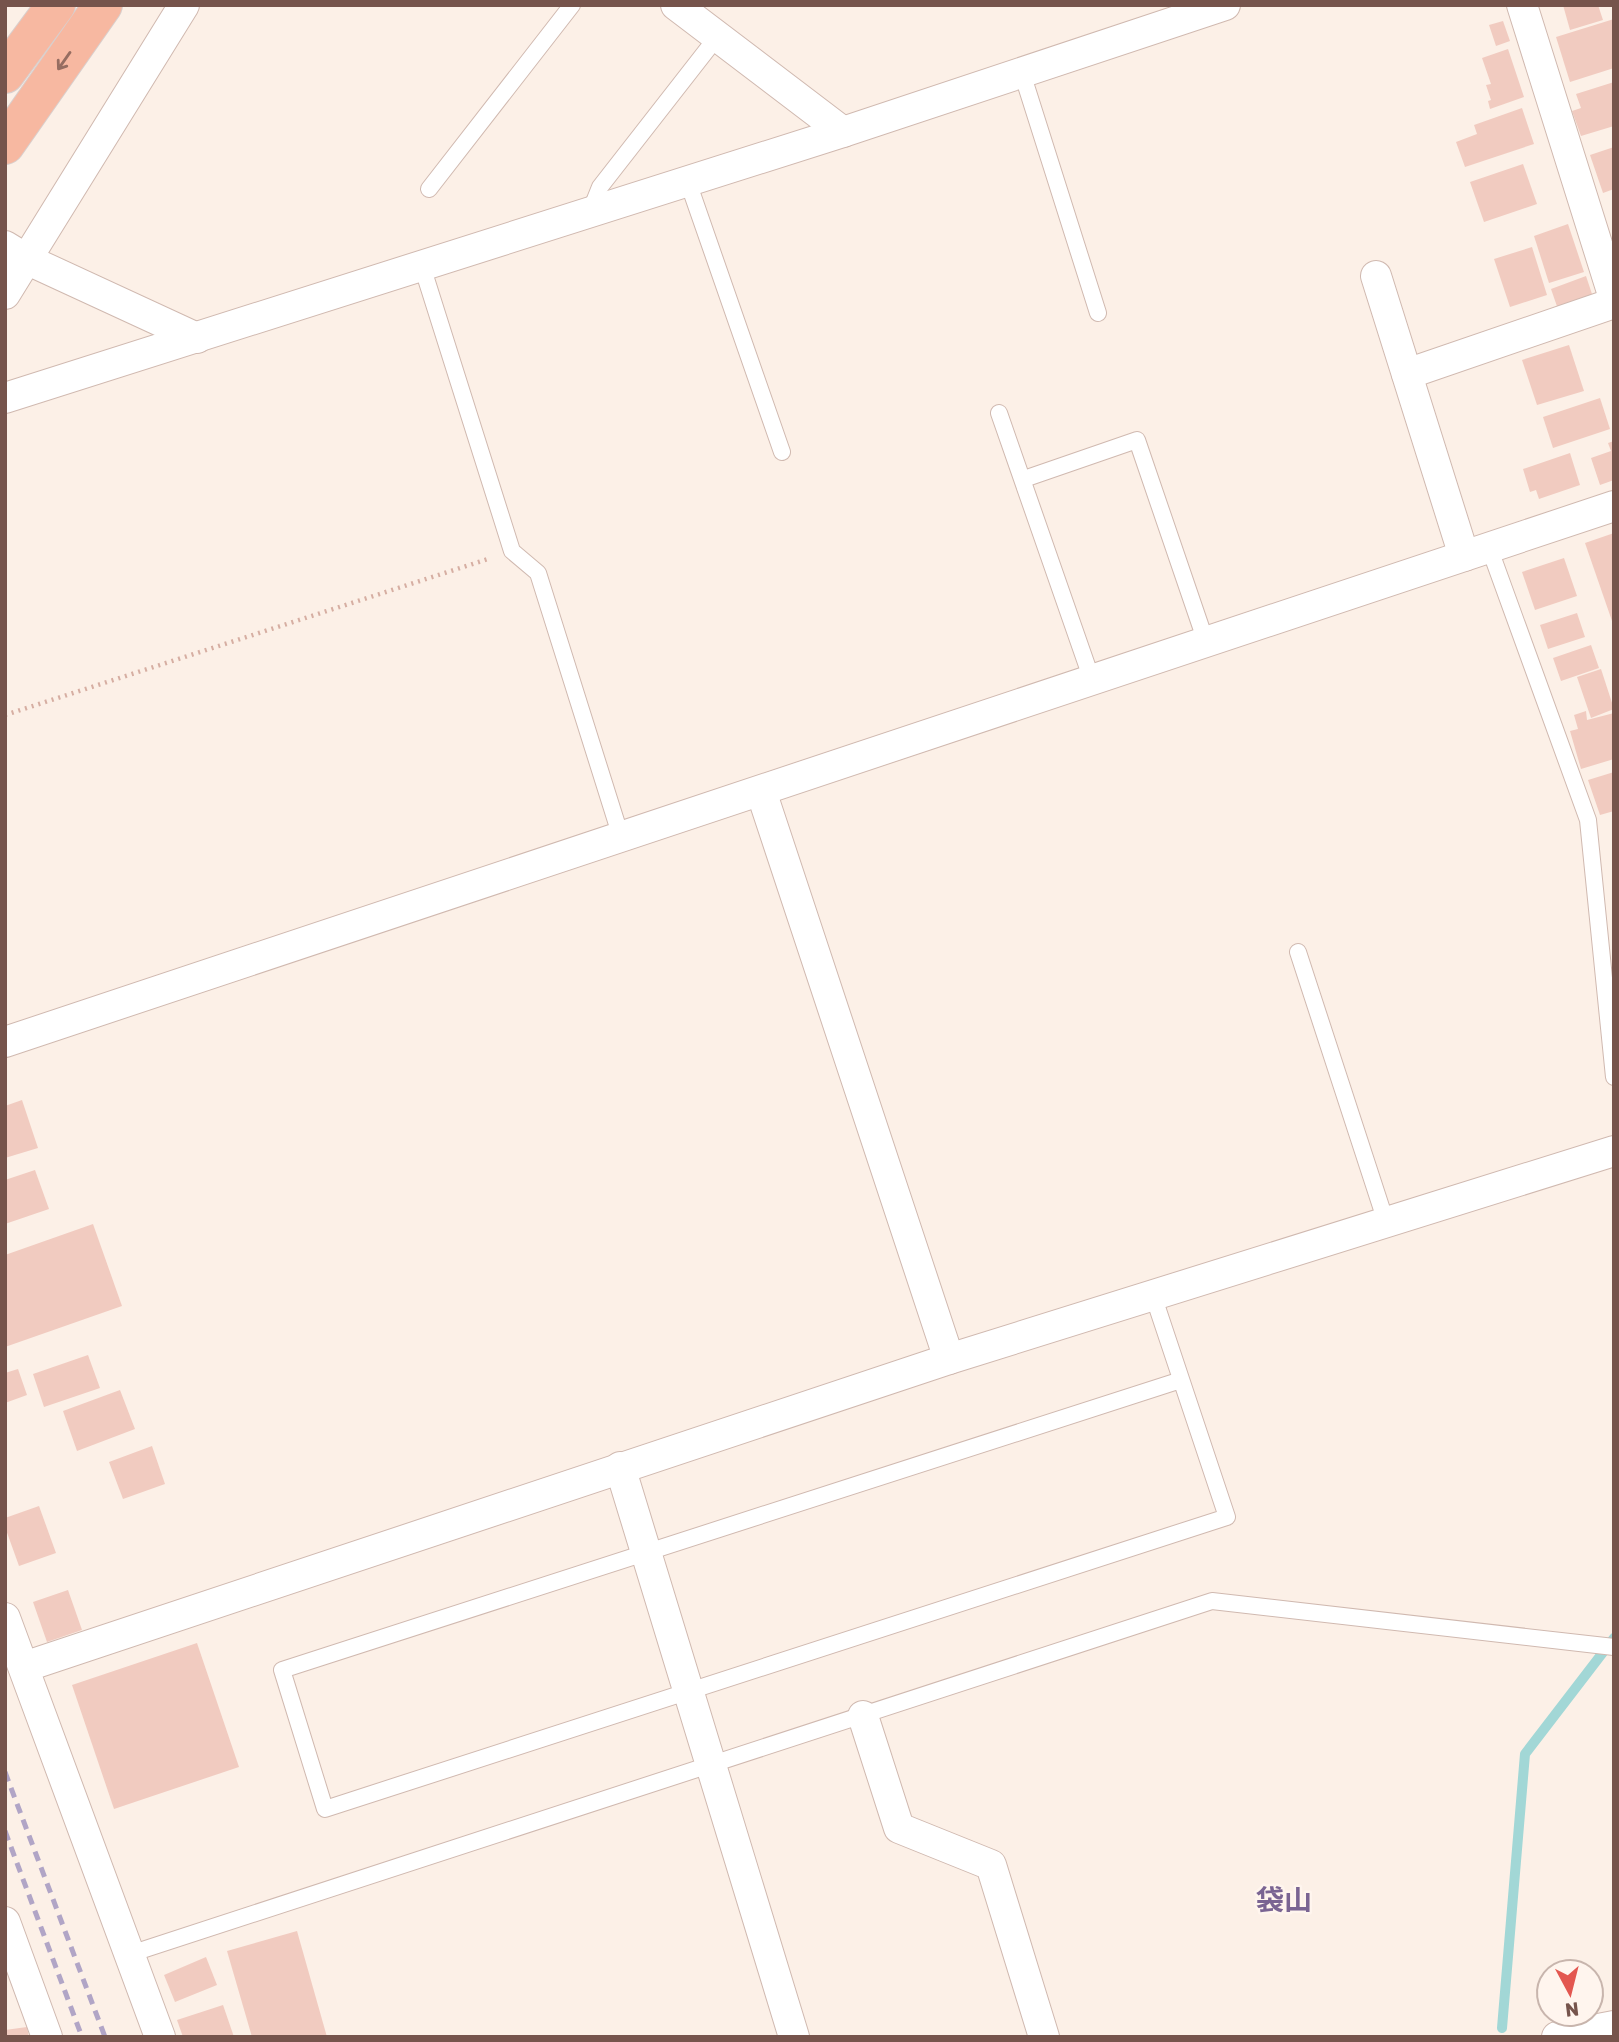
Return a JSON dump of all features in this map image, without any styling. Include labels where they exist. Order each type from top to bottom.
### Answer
[{"type":"highway","points":[[5,74],[56,5]]},
{"type":"highway","points":[[5,145],[103,5]]},
{"type":"street","points":[[5,294],[17,253],[184,5]]},
{"type":"street","points":[[676,5],[843,132]]},
{"type":"street","points":[[5,398],[688,182],[1225,5]]},
{"type":"street","points":[[1407,374],[1614,301],[1522,5]]},
{"type":"street","points":[[17,253],[197,338]]},
{"type":"street","points":[[1376,275],[1407,374],[1476,552]]},
{"type":"street","points":[[5,1042],[1614,506]]},
{"type":"street","points":[[761,791],[949,1359]]},
{"type":"street","points":[[24,1667],[949,1359],[1614,1151]]},
{"type":"street","points":[[620,1467],[794,2037]]},
{"type":"street","points":[[5,1618],[160,2037]]},
{"type":"street","points":[[863,1716],[899,1828],[992,1865],[1044,2037]]},
{"type":"street","points":[[5,1922],[47,2037]]},
{"type":"street","points":[[1558,2037],[1614,2026]]},
{"type":"lane","points":[[429,189],[572,5]]},
{"type":"lane","points":[[590,213],[600,187],[718,37]]},
{"type":"lane","points":[[1022,73],[1098,313]]},
{"type":"lane","points":[[688,182],[782,452]]},
{"type":"lane","points":[[422,266],[512,551],[538,573],[621,837]]},
{"type":"lane","points":[[999,413],[1093,680]]},
{"type":"lane","points":[[1024,479],[1137,440],[1206,642]]},
{"type":"lane","points":[[1476,552],[1588,820],[1614,1077]]},
{"type":"lane","points":[[1298,953],[1386,1222]]},
{"type":"lane","points":[[1153,1295],[1227,1517],[325,1809],[282,1670],[1181,1380]]},
{"type":"lane","points":[[130,1954],[1212,1601],[1614,1647]]},
{"type":"path","points":[[5,715],[512,551]]},
{"type":"building","points":[[1563,5],[1598,5],[1603,20],[1570,30]]},
{"type":"building","points":[[1614,19],[1614,68],[1570,82],[1556,37]]},
{"type":"building","points":[[1503,21],[1510,41],[1496,46],[1489,25]]},
{"type":"building","points":[[1508,49],[1524,97],[1490,109],[1488,101],[1491,100],[1486,85],[1491,84],[1482,58]]},
{"type":"building","points":[[1614,82],[1614,126],[1581,136],[1572,111],[1581,108],[1576,94]]},
{"type":"building","points":[[1522,108],[1534,144],[1465,167],[1456,142],[1477,134],[1474,125]]},
{"type":"building","points":[[1614,147],[1614,189],[1603,193],[1590,155]]},
{"type":"building","points":[[1523,164],[1537,204],[1484,222],[1470,182]]},
{"type":"building","points":[[1568,224],[1584,272],[1549,283],[1534,236]]},
{"type":"building","points":[[1532,247],[1547,295],[1510,307],[1494,259]]},
{"type":"building","points":[[1586,276],[1595,303],[1560,315],[1551,289]]},
{"type":"building","points":[[1569,345],[1584,391],[1537,405],[1522,360]]},
{"type":"building","points":[[1600,398],[1610,429],[1553,448],[1543,417]]},
{"type":"building","points":[[1614,441],[1614,480],[1600,485],[1591,458],[1611,451],[1608,443]]},
{"type":"building","points":[[1570,453],[1580,485],[1539,499],[1536,490],[1530,492],[1523,469]]},
{"type":"building","points":[[1614,533],[1614,620],[1612,621],[1585,543]]},
{"type":"building","points":[[1564,558],[1577,596],[1535,610],[1522,572]]},
{"type":"building","points":[[1577,613],[1585,637],[1548,649],[1540,625]]},
{"type":"building","points":[[1591,645],[1599,668],[1561,681],[1553,658]]},
{"type":"building","points":[[1601,669],[1614,709],[1591,718],[1577,677]]},
{"type":"building","points":[[1586,711],[1587,720],[1614,713],[1614,759],[1581,769],[1570,731],[1578,729],[1574,715]]},
{"type":"building","points":[[1614,772],[1614,811],[1600,815],[1588,780]]},
{"type":"building","points":[[22,1100],[38,1148],[5,1158],[5,1106]]},
{"type":"building","points":[[35,1170],[49,1209],[5,1224],[5,1180]]},
{"type":"building","points":[[93,1224],[122,1306],[5,1347],[5,1255]]},
{"type":"building","points":[[88,1355],[100,1388],[44,1407],[33,1374]]},
{"type":"building","points":[[18,1369],[27,1395],[5,1403],[5,1373]]},
{"type":"building","points":[[120,1390],[135,1429],[77,1451],[63,1411]]},
{"type":"building","points":[[152,1446],[165,1484],[123,1499],[109,1462]]},
{"type":"building","points":[[39,1506],[56,1553],[19,1566],[5,1527],[5,1518]]},
{"type":"building","points":[[68,1590],[82,1630],[47,1642],[33,1602]]},
{"type":"building","points":[[197,1643],[239,1767],[114,1809],[72,1685]]},
{"type":"building","points":[[297,1931],[327,2037],[252,2037],[227,1951]]},
{"type":"building","points":[[206,1957],[217,1985],[175,2002],[164,1975]]},
{"type":"building","points":[[223,2005],[234,2037],[183,2037],[177,2020]]},
{"type":"building","points":[[27,2027],[29,2037],[5,2037],[5,2030]]},
{"type":"waterway","points":[[1502,2028],[1525,1754],[1614,1638]]},
{"type":"railway","points":[[5,1772],[105,2037]]},
{"type":"railway","points":[[5,1831],[82,2037]]},
{"type":"district","name":"袋山","points":[[1284,1900]]}]
